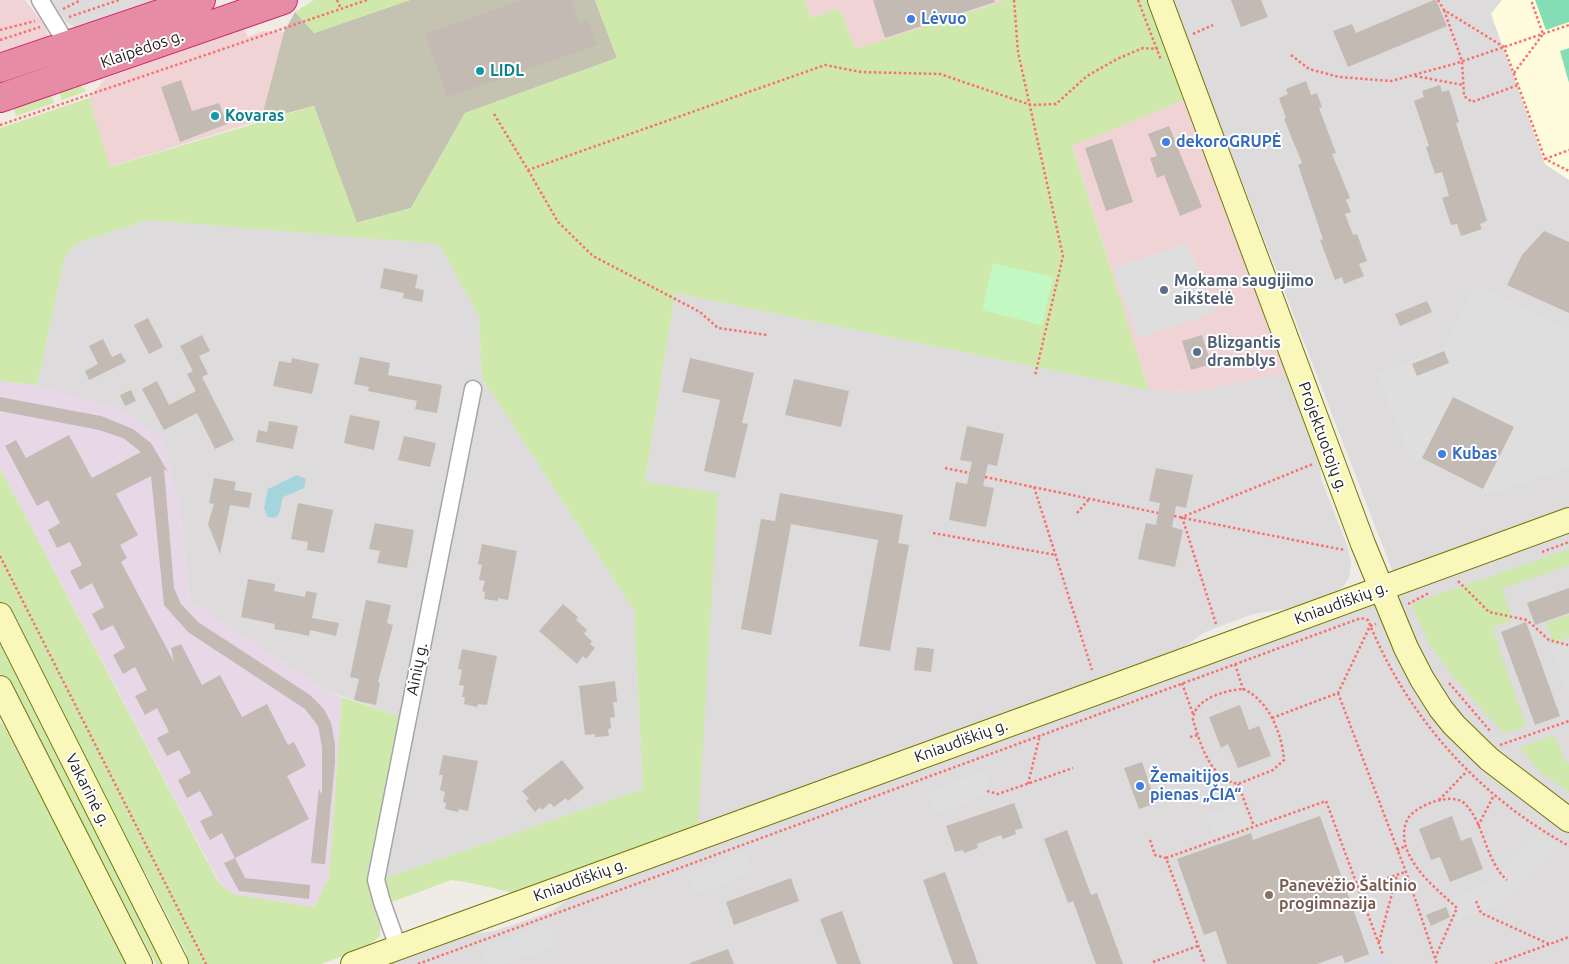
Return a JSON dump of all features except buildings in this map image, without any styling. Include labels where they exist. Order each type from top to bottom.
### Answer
[{"type":"highway","name":"Klaipėdos g.","points":[[0,68],[201,0]]},
{"type":"highway","name":"Klaipėdos g.","points":[[0,98],[283,0]]},
{"type":"main road","name":"Projektuotojų g.","points":[[1160,0],[1380,589],[1406,648],[1441,709],[1489,759],[1569,820]]},
{"type":"main road","name":"Kniaudiškių g.","points":[[353,964],[1569,520]]},
{"type":"main road","name":"Vakarinė g.","points":[[0,615],[176,964]]},
{"type":"main road","name":"Vakarinė g.","points":[[0,688],[140,964]]},
{"type":"street","points":[[40,0],[51,15],[82,70]]},
{"type":"street","name":"Ainių g.","points":[[398,947],[376,880],[473,389]]},
{"type":"path","points":[[0,30],[51,15],[82,0]]},
{"type":"path","points":[[338,0],[341,9]]},
{"type":"path","points":[[0,125],[368,0]]},
{"type":"path","points":[[1014,0],[1018,52],[1063,256],[1035,376]]},
{"type":"path","points":[[1438,0],[1444,10],[1462,61],[1464,96],[1472,102],[1518,85]]},
{"type":"path","points":[[1531,0],[1544,34]]},
{"type":"path","points":[[1444,10],[1504,47],[1545,159],[1569,171]]},
{"type":"path","points":[[1292,55],[1309,69],[1339,77],[1391,81],[1462,61],[1569,25]]},
{"type":"path","points":[[1514,74],[1544,34]]},
{"type":"path","points":[[528,170],[825,65],[861,72],[940,74],[1031,105],[1056,104],[1087,76],[1117,59],[1143,48],[1156,49]]},
{"type":"path","points":[[1413,75],[1463,85]]},
{"type":"path","points":[[494,114],[558,222],[593,256],[700,312],[718,328],[768,335]]},
{"type":"path","points":[[1545,159],[1569,150]]},
{"type":"path","points":[[1182,517],[1313,464]]},
{"type":"path","points":[[945,468],[970,474]]},
{"type":"path","points":[[985,477],[1158,513]]},
{"type":"path","points":[[1034,487],[1092,670]]},
{"type":"path","points":[[1077,513],[1090,498]]},
{"type":"path","points":[[1174,516],[1346,550]]},
{"type":"path","points":[[1182,517],[1216,624]]},
{"type":"path","points":[[933,533],[1056,555]]},
{"type":"path","points":[[0,556],[206,964]]},
{"type":"path","points":[[1458,581],[1489,612],[1527,620],[1549,640],[1568,646]]},
{"type":"path","points":[[418,964],[1361,618],[1368,620],[1370,626],[1338,693],[1272,718]]},
{"type":"path","points":[[1182,683],[1205,756],[1224,778],[1238,784],[1273,770],[1284,760],[1283,750],[1272,718],[1259,700],[1243,689],[1235,664]]},
{"type":"path","points":[[1444,677],[1507,750]]},
{"type":"path","points":[[1193,714],[1198,707],[1216,696],[1243,689]]},
{"type":"path","points":[[1338,693],[1406,872],[1437,964]]},
{"type":"path","points":[[1501,745],[1569,720]]},
{"type":"path","points":[[1028,784],[1040,735]]},
{"type":"path","points":[[1190,736],[1198,735]]},
{"type":"path","points":[[987,791],[998,794],[1073,768]]},
{"type":"path","points":[[1439,800],[1467,771]]},
{"type":"path","points":[[1238,784],[1254,826]]},
{"type":"path","points":[[1478,826],[1494,796]]},
{"type":"path","points":[[1435,958],[1457,908],[1421,874],[1406,846],[1405,826],[1408,818],[1415,811],[1439,800],[1456,799],[1464,803],[1478,826],[1498,873],[1507,880]]},
{"type":"path","points":[[1150,840],[1155,855],[1166,858],[1326,801],[1383,955]]},
{"type":"path","points":[[1397,850],[1406,846]]},
{"type":"path","points":[[1166,858],[1205,964]]},
{"type":"path","points":[[1359,888],[1406,872]]},
{"type":"path","points":[[1378,943],[1397,875]]},
{"type":"path","points":[[1476,901],[1481,913],[1549,944]]},
{"type":"path","points":[[1495,964],[1569,937]]},
{"type":"path","points":[[1153,962],[1198,946]]},
{"type":"shaded area","points":[[0,0],[25,0],[46,27],[47,42],[0,60]]},
{"type":"shaded area","points":[[50,0],[174,0],[81,31],[67,23]]},
{"type":"shaded area","points":[[410,0],[595,0],[617,58],[465,113],[411,208],[356,223],[314,106],[261,120],[284,32],[295,12],[314,33]]},
{"type":"shaded area","points":[[804,0],[1006,0],[856,49],[839,8],[811,18]]},
{"type":"shaded area","points":[[1172,0],[1569,0],[1569,964],[383,964],[457,936],[495,931],[552,911],[578,892],[1401,593]]},
{"type":"shaded area","points":[[1502,0],[1569,0],[1569,180],[1545,164],[1491,14]]},
{"type":"shaded area","points":[[244,29],[248,37],[263,31],[284,32],[261,120],[109,167],[89,98],[106,78]]},
{"type":"shaded area","points":[[1186,99],[1290,373],[1192,392],[1149,390],[1072,145]]},
{"type":"shaded area","points":[[149,220],[439,244],[479,316],[482,378],[634,610],[643,789],[368,884],[400,717],[328,691],[190,601],[179,503],[37,385],[65,256],[77,243]]},
{"type":"shaded area","name":"Mokama saugijimo aikštelė","points":[[1187,243],[1217,312],[1138,338],[1113,268]]},
{"type":"shaded area","points":[[1475,285],[1569,329],[1569,468],[1486,496],[1483,489],[1514,427],[1453,397],[1422,458],[1412,462],[1377,374],[1445,347]]},
{"type":"shaded area","points":[[675,293],[1149,390],[1192,392],[1290,373],[1319,448],[1321,479],[1348,548],[1351,563],[1349,578],[1341,589],[1323,597],[1291,608],[1253,614],[1205,632],[1178,651],[698,825],[645,482]]},
{"type":"shaded area","points":[[0,381],[37,385],[121,409],[164,440],[179,503],[190,601],[328,691],[342,697],[329,878],[314,907],[233,894],[219,882],[0,468]]},
{"type":"shaded area","points":[[1569,640],[1569,698],[1550,647]]},
{"type":"shaded area","points":[[985,770],[993,793],[935,814],[927,792]]},
{"type":"shaded area","points":[[1242,803],[1250,826],[1214,838],[1206,815]]},
{"type":"shaded area","points":[[1538,832],[1560,845],[1502,904],[1455,922],[1445,901],[1486,884],[1497,877]]},
{"type":"shaded area","points":[[744,851],[753,872],[696,895],[688,874]]},
{"type":"shaded area","points":[[547,923],[556,946],[504,964],[488,964],[484,948]]},
{"type":"shaded area","points":[[1383,955],[1386,964],[1357,964]]},
{"type":"green space","points":[[314,0],[410,0],[314,33],[295,12]]},
{"type":"green space","points":[[595,0],[804,0],[811,18],[839,8],[856,49],[1006,0],[1148,0],[1186,99],[1072,146],[1149,390],[675,293],[645,482],[718,493],[698,825],[515,893],[451,880],[376,908],[380,923],[380,936],[367,947],[321,964],[188,964],[186,952],[145,872],[122,844],[0,603],[0,468],[218,882],[233,894],[314,907],[329,878],[342,697],[400,717],[368,884],[643,789],[634,610],[482,378],[479,316],[439,244],[148,220],[77,243],[65,256],[37,385],[0,381],[0,128],[89,98],[110,167],[314,106],[357,223],[411,208],[465,113],[617,58]]},
{"type":"green space","points":[[1535,0],[1569,0],[1569,22],[1546,30]]},
{"type":"green space","points":[[1569,48],[1569,83],[1560,51]]},
{"type":"green space","points":[[78,84],[87,91],[62,100],[57,87]]},
{"type":"green space","points":[[49,90],[54,103],[16,116],[11,103]]},
{"type":"green space","points":[[993,263],[1053,277],[1042,325],[982,310]]},
{"type":"green space","points":[[1569,549],[1569,565],[1502,589],[1513,620],[1492,628],[1526,726],[1504,734],[1451,674],[1429,643],[1411,604]]},
{"type":"green space","points":[[1569,615],[1569,637],[1554,643],[1546,623]]},
{"type":"green space","points":[[0,636],[167,964],[156,964],[112,880],[71,811],[0,673]]},
{"type":"green space","points":[[0,722],[4,726],[128,964],[0,964]]},
{"type":"green space","points":[[1554,735],[1567,764],[1569,764],[1569,792],[1541,773],[1520,748]]},
{"type":"water","points":[[297,475],[306,479],[304,488],[283,497],[276,517],[267,516],[264,508],[268,489]]},
{"type":"place","name":"Lėvuo","points":[[911,19]]},
{"type":"place","name":"LIDL","points":[[480,71]]},
{"type":"place","name":"Kovaras","points":[[215,116]]},
{"type":"place","name":"dekoroGRUPĖ","points":[[1166,142]]},
{"type":"place","name":"Mokama saugijimo aikštelė","points":[[1164,290]]},
{"type":"place","name":"Blizgantis dramblys","points":[[1197,352]]},
{"type":"place","name":"Kubas","points":[[1442,454]]},
{"type":"place","name":"Žemaitijos pienas „ČIA“","points":[[1140,786]]},
{"type":"place","name":"Panevėžio Šaltinio progimnazija","points":[[1269,895]]}]
